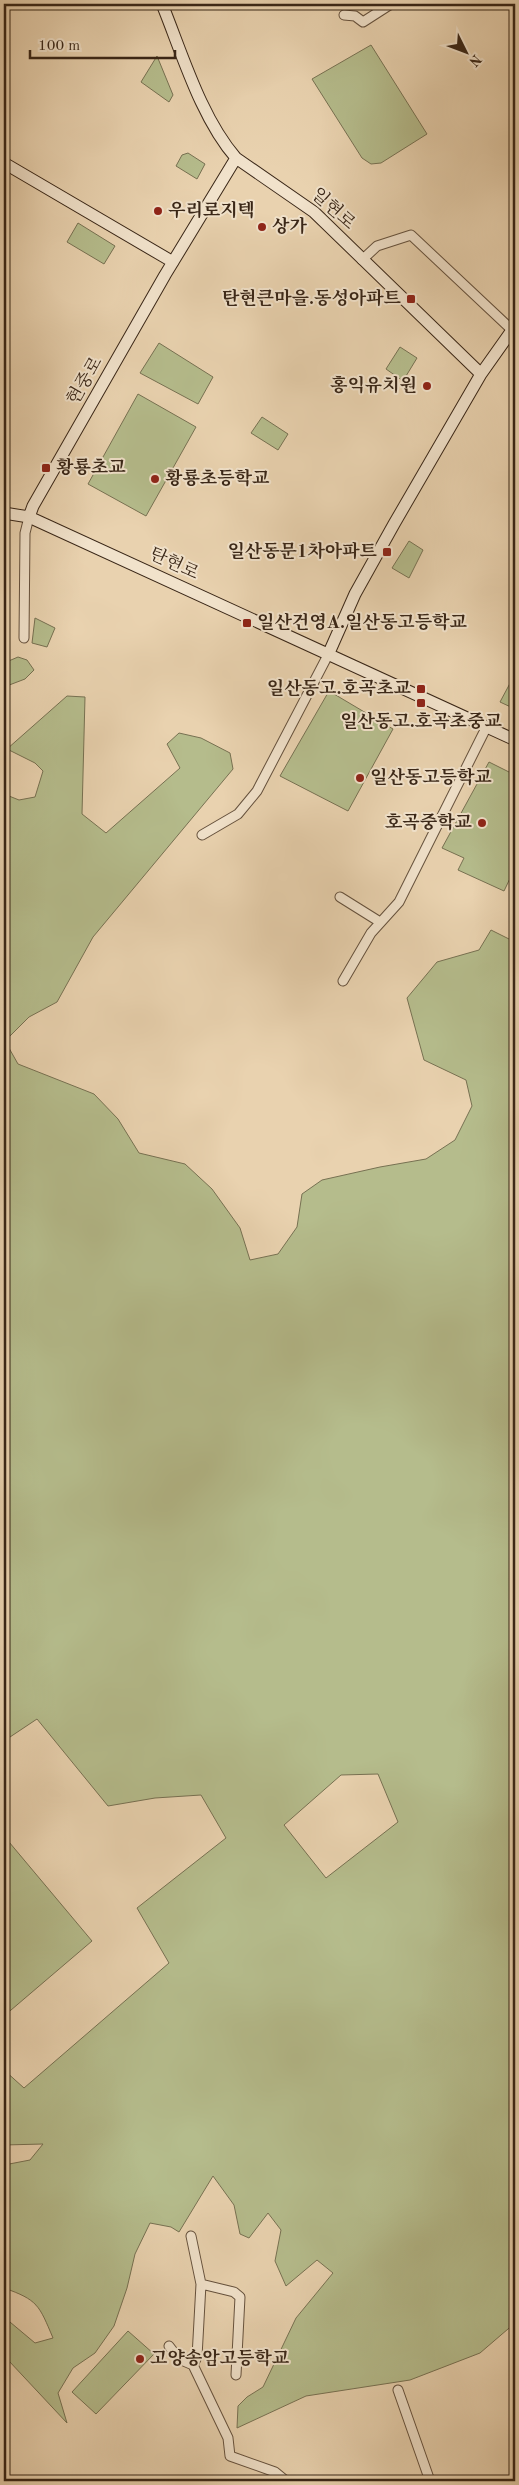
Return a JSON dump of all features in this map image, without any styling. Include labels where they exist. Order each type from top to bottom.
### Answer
[{"type":"main road","name":"일현로","points":[[162,4],[202,102],[228,149],[236,158],[314,212],[481,374]]},
{"type":"main road","name":"현중로","points":[[29,517],[33,506],[173,262],[236,158]]},
{"type":"main road","points":[[4,163],[173,262]]},
{"type":"main road","points":[[328,655],[355,594],[481,374],[514,328]]},
{"type":"main road","name":"탄현로","points":[[4,513],[29,517],[515,740]]},
{"type":"street","points":[[344,15],[354,16],[363,22],[391,4]]},
{"type":"street","points":[[362,260],[377,246],[410,235],[514,328]]},
{"type":"street","points":[[24,638],[25,533],[29,517]]},
{"type":"street","points":[[202,835],[238,814],[257,791],[328,655]]},
{"type":"street","points":[[343,981],[371,933],[398,902],[487,726]]},
{"type":"street","points":[[340,897],[380,922]]},
{"type":"street","points":[[191,2236],[202,2284],[197,2357],[193,2365]]},
{"type":"street","points":[[202,2284],[234,2292],[240,2298],[236,2375]]},
{"type":"street","points":[[169,2346],[179,2359],[193,2365],[228,2438],[230,2456],[276,2472],[286,2481]]},
{"type":"street","points":[[398,2390],[430,2481]]},
{"type":"green space","points":[[371,45],[427,134],[381,163],[371,164],[362,158],[312,79]]},
{"type":"green space","points":[[157,56],[173,95],[169,102],[141,82]]},
{"type":"green space","points":[[188,153],[205,164],[197,179],[176,166],[182,155]]},
{"type":"green space","points":[[78,223],[115,246],[104,264],[67,242]]},
{"type":"green space","points":[[159,343],[213,377],[198,404],[140,373]]},
{"type":"green space","points":[[400,347],[417,358],[403,381],[386,369]]},
{"type":"green space","points":[[138,394],[196,427],[146,516],[88,484]]},
{"type":"green space","points":[[262,417],[288,434],[278,450],[251,433]]},
{"type":"green space","points":[[409,541],[423,550],[409,578],[392,568]]},
{"type":"green space","points":[[35,618],[55,628],[47,647],[32,643]]},
{"type":"green space","points":[[18,657],[27,660],[34,670],[25,679],[4,687],[4,663]]},
{"type":"green space","points":[[515,674],[515,709],[500,702]]},
{"type":"green space","points":[[329,691],[393,729],[348,811],[280,776]]},
{"type":"green space","points":[[67,696],[85,697],[82,814],[106,833],[180,768],[167,744],[179,733],[201,738],[230,753],[233,769],[93,937],[57,1002],[29,1017],[5,1041],[18,1064],[94,1094],[118,1119],[139,1153],[185,1164],[212,1189],[240,1228],[250,1260],[278,1254],[297,1227],[302,1194],[322,1180],[426,1159],[455,1140],[472,1106],[466,1080],[424,1060],[407,998],[437,962],[479,950],[491,930],[515,942],[515,2323],[480,2353],[410,2380],[306,2396],[237,2428],[238,2406],[247,2397],[263,2387],[296,2318],[333,2273],[317,2260],[286,2286],[275,2261],[281,2230],[268,2213],[249,2238],[240,2234],[234,2205],[213,2176],[179,2232],[171,2227],[150,2223],[135,2254],[127,2288],[114,2326],[95,2353],[73,2368],[58,2393],[67,2423],[9,2361],[4,2332],[4,2317],[35,2343],[53,2338],[36,2305],[24,2296],[4,2288],[4,2165],[30,2160],[43,2144],[4,2145],[4,2070],[24,2088],[169,1963],[137,1908],[226,1838],[201,1795],[155,1798],[108,1806],[37,1719],[4,1741],[4,794],[19,800],[35,797],[43,771],[35,763],[7,749]],"holes":[[[378,1774],[398,1822],[326,1878],[284,1825],[341,1775]]]},
{"type":"green space","points":[[489,762],[515,775],[515,868],[504,891],[458,870],[464,858],[442,848]]},
{"type":"green space","points":[[4,1836],[92,1941],[4,2016]]},
{"type":"green space","points":[[128,2331],[154,2354],[96,2414],[72,2392]]},
{"type":"place","name":"우리로지텍","points":[[158,211]]},
{"type":"place","name":"상가","points":[[262,227]]},
{"type":"place","name":"탄현큰마을.동성아파트","points":[[411,299]]},
{"type":"place","name":"홍익유치원","points":[[427,386]]},
{"type":"place","name":"황룡초교","points":[[46,468]]},
{"type":"place","name":"황룡초등학교","points":[[155,479]]},
{"type":"place","name":"일산동문1차아파트","points":[[387,552]]},
{"type":"place","name":"일산건영A.일산동고등학교","points":[[247,623]]},
{"type":"place","name":"일산동고.호곡초교","points":[[421,689]]},
{"type":"place","name":"일산동고.호곡초중교","points":[[421,703]]},
{"type":"place","name":"일산동고등학교","points":[[360,778]]},
{"type":"place","name":"호곡중학교","points":[[482,823]]},
{"type":"place","name":"고양송암고등학교","points":[[140,2359]]}]
